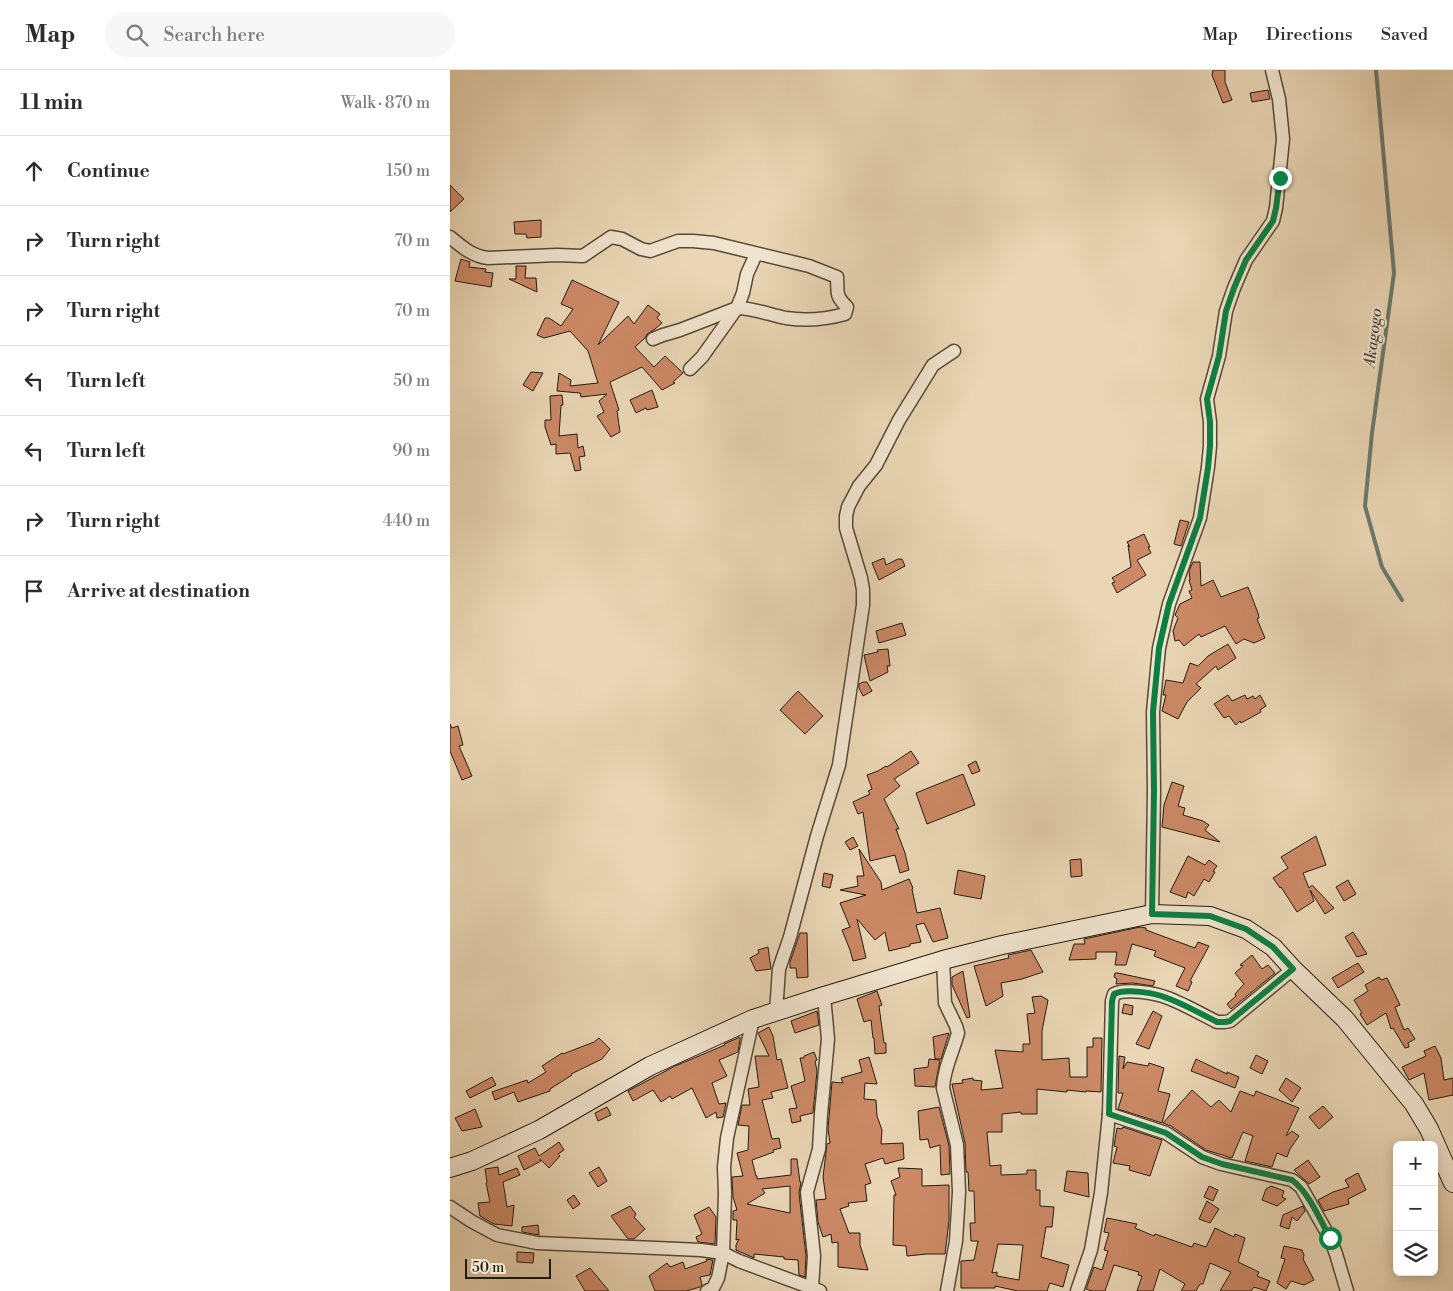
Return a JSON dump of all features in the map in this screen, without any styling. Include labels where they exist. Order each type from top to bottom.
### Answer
[{"type":"main road","points":[[450,1168],[472,1161],[538,1130],[650,1066],[753,1019],[943,960],[1002,945],[1152,914],[1210,916],[1246,929],[1273,947],[1345,1019],[1414,1104],[1429,1130],[1453,1183]]},
{"type":"street","points":[[1152,914],[1153,712],[1159,648],[1169,604],[1200,518],[1210,446],[1210,422],[1207,399],[1219,356],[1226,311],[1246,260],[1273,221],[1276,208],[1283,139],[1279,99],[1272,70]]},
{"type":"street","points":[[450,237],[471,253],[479,257],[488,258],[556,255],[583,256],[611,238],[622,239],[641,249],[650,251],[678,241],[714,243],[809,266],[837,277],[836,290],[847,308],[845,314],[817,319],[788,318],[746,308],[736,308],[653,339]]},
{"type":"street","points":[[690,369],[702,357],[736,308],[756,254]]},
{"type":"street","points":[[776,1012],[779,969],[790,937],[839,765],[863,605],[861,578],[846,528],[846,516],[854,493],[876,465],[898,420],[933,365],[954,351]]},
{"type":"street","points":[[943,960],[945,1003],[958,1032],[943,1080],[943,1088],[957,1145],[958,1192],[956,1241],[947,1291]]},
{"type":"street","points":[[1077,1291],[1091,1250],[1101,1193],[1109,1114],[1112,1001],[1114,994],[1119,991],[1140,992],[1167,997],[1217,1022],[1225,1022],[1230,1021],[1293,969]]},
{"type":"street","points":[[450,1206],[471,1221],[497,1235],[537,1243],[700,1250],[723,1253],[739,1261],[816,1289],[807,1192],[819,1149],[828,1039],[824,996]]},
{"type":"street","points":[[707,1291],[713,1288],[718,1278],[723,1253],[724,1167],[727,1138],[753,1019]]},
{"type":"street","points":[[1109,1114],[1166,1133],[1202,1157],[1222,1164],[1292,1180],[1301,1187],[1307,1196],[1330,1238],[1347,1291]]},
{"type":"building","points":[[1213,70],[1225,70],[1225,82],[1232,100],[1223,103],[1212,75]]},
{"type":"building","points":[[1268,90],[1270,99],[1252,102],[1250,93]]},
{"type":"building","points":[[450,185],[464,199],[450,212]]},
{"type":"building","points":[[541,220],[541,237],[527,238],[526,234],[515,234],[514,222]]},
{"type":"building","points":[[461,259],[470,262],[469,267],[486,269],[485,272],[493,273],[491,287],[455,281]]},
{"type":"building","points":[[516,266],[526,266],[525,278],[536,278],[537,292],[509,279],[516,279]]},
{"type":"building","points":[[572,280],[619,302],[598,345],[628,316],[634,324],[648,305],[660,314],[657,318],[662,323],[647,334],[635,347],[654,367],[665,356],[683,373],[673,382],[675,383],[662,390],[642,367],[610,382],[619,410],[617,411],[620,432],[611,437],[597,416],[604,412],[599,401],[607,394],[581,397],[580,393],[557,391],[559,373],[571,380],[570,386],[598,383],[588,351],[570,331],[544,338],[537,335],[545,318],[549,318],[561,326],[573,309],[561,304]]},
{"type":"building","points":[[531,372],[543,373],[533,391],[523,385]]},
{"type":"building","points":[[652,390],[658,407],[647,410],[646,408],[636,413],[630,400]]},
{"type":"building","points":[[562,395],[563,405],[561,405],[559,436],[577,434],[578,448],[583,446],[585,456],[579,457],[581,470],[575,471],[570,453],[556,454],[556,444],[551,445],[545,427],[545,420],[551,420],[550,396]]},
{"type":"building","points":[[1180,520],[1189,522],[1181,546],[1174,544]]},
{"type":"building","points":[[1144,534],[1151,553],[1137,560],[1146,575],[1117,593],[1112,583],[1115,582],[1112,578],[1131,567],[1128,545],[1130,547],[1127,542]]},
{"type":"building","points":[[884,558],[886,565],[902,559],[905,566],[879,580],[872,563]]},
{"type":"building","points":[[1193,562],[1200,562],[1201,586],[1213,580],[1221,597],[1248,587],[1258,613],[1259,618],[1257,619],[1265,638],[1254,643],[1244,639],[1236,644],[1225,626],[1201,637],[1199,634],[1184,646],[1179,640],[1175,641],[1173,631],[1178,618],[1175,615],[1180,604],[1192,598],[1189,591],[1192,590],[1189,571]]},
{"type":"building","points":[[902,623],[906,635],[879,643],[876,631]]},
{"type":"building","points":[[1228,644],[1236,658],[1218,670],[1216,666],[1196,684],[1201,688],[1187,702],[1178,719],[1162,711],[1166,695],[1163,695],[1166,680],[1183,683],[1190,663],[1198,666],[1208,656]]},
{"type":"building","points":[[888,649],[890,666],[887,666],[888,672],[870,681],[864,655],[878,652],[877,650]]},
{"type":"building","points":[[867,682],[872,691],[863,696],[859,684]]},
{"type":"building","points":[[798,691],[823,716],[805,734],[780,710]]},
{"type":"building","points":[[1228,695],[1232,701],[1245,695],[1247,699],[1253,696],[1255,699],[1260,695],[1266,706],[1260,710],[1261,712],[1241,723],[1240,721],[1236,725],[1229,716],[1224,718],[1214,704]]},
{"type":"building","points":[[450,724],[452,728],[458,726],[463,745],[459,746],[472,776],[462,780],[450,751]]},
{"type":"building","points":[[911,751],[919,763],[894,779],[900,786],[884,799],[899,829],[896,829],[909,870],[900,873],[895,855],[870,861],[863,812],[858,814],[853,802],[870,794],[868,791],[872,789],[867,775],[887,767]]},
{"type":"building","points":[[976,761],[980,771],[972,774],[968,765]]},
{"type":"building","points":[[963,774],[975,805],[927,824],[916,793]]},
{"type":"building","points":[[1172,782],[1184,786],[1178,806],[1185,808],[1183,815],[1203,821],[1209,825],[1205,830],[1220,842],[1162,827],[1164,805]]},
{"type":"building","points":[[1316,836],[1326,865],[1303,873],[1309,888],[1312,885],[1334,908],[1325,914],[1310,890],[1314,901],[1297,912],[1273,878],[1288,868],[1281,857]]},
{"type":"building","points":[[853,837],[858,846],[850,850],[845,842]]},
{"type":"building","points":[[859,849],[881,882],[882,890],[909,879],[913,888],[917,913],[940,908],[948,938],[933,942],[924,923],[916,925],[921,942],[889,951],[885,932],[875,940],[857,919],[866,958],[853,961],[842,930],[850,927],[840,903],[866,895],[840,890],[858,886],[857,876],[864,876]]},
{"type":"building","points":[[1188,856],[1205,865],[1209,860],[1217,866],[1209,882],[1204,879],[1194,896],[1188,892],[1186,898],[1170,892]]},
{"type":"building","points":[[1081,859],[1082,876],[1071,877],[1070,860]]},
{"type":"building","points":[[958,870],[985,876],[981,899],[954,894]]},
{"type":"building","points":[[824,873],[833,875],[830,888],[822,886]]},
{"type":"building","points":[[1348,880],[1356,894],[1344,901],[1336,887]]},
{"type":"building","points":[[1140,927],[1195,948],[1198,942],[1209,946],[1190,981],[1192,982],[1188,991],[1176,986],[1185,968],[1154,956],[1156,951],[1132,944],[1126,965],[1115,965],[1117,952],[1096,952],[1096,959],[1069,960],[1074,944],[1085,944],[1084,939]]},
{"type":"building","points":[[1353,932],[1367,954],[1357,957],[1345,937]]},
{"type":"building","points":[[800,933],[807,933],[808,977],[797,978],[796,968],[790,968],[790,962]]},
{"type":"building","points":[[768,947],[771,969],[756,971],[750,958],[759,953],[758,950]]},
{"type":"building","points":[[1031,950],[1043,972],[1001,983],[1003,996],[986,1006],[974,966],[1009,958],[1008,955]]},
{"type":"building","points":[[1252,955],[1262,969],[1268,965],[1275,973],[1231,1009],[1227,1004],[1236,996],[1235,994],[1244,984],[1235,973],[1243,966],[1240,965]]},
{"type":"building","points":[[1358,963],[1364,972],[1338,988],[1332,978]]},
{"type":"building","points":[[963,971],[970,1017],[967,1018],[952,985],[952,977]]},
{"type":"building","points":[[1115,973],[1155,981],[1153,986],[1133,983],[1116,984]]},
{"type":"building","points":[[1379,977],[1381,980],[1387,978],[1400,1005],[1395,1007],[1404,1030],[1408,1028],[1415,1039],[1408,1043],[1409,1047],[1405,1048],[1393,1028],[1391,1029],[1386,1013],[1367,1025],[1354,1000],[1368,991],[1365,985]]},
{"type":"building","points":[[877,991],[882,1005],[879,1006],[886,1053],[875,1054],[871,1020],[864,1022],[857,999]]},
{"type":"building","points":[[1041,996],[1048,1000],[1042,1031],[1042,1060],[1069,1058],[1070,1077],[1087,1077],[1087,1047],[1093,1047],[1093,1038],[1102,1038],[1101,1092],[1067,1090],[1067,1092],[1037,1089],[1037,1114],[1021,1114],[1021,1112],[1002,1114],[1002,1132],[987,1132],[990,1166],[1001,1165],[1001,1175],[1027,1174],[1027,1170],[1036,1170],[1036,1190],[1040,1190],[1040,1206],[1054,1207],[1052,1227],[1046,1227],[1041,1257],[1069,1265],[1063,1287],[1050,1283],[1047,1291],[1018,1291],[995,1286],[995,1288],[961,1288],[961,1261],[974,1260],[978,1241],[971,1241],[970,1223],[975,1223],[974,1191],[969,1191],[965,1143],[952,1084],[963,1083],[962,1080],[973,1078],[973,1080],[982,1081],[981,1090],[1003,1088],[995,1050],[1023,1052],[1023,1044],[1030,1044],[1027,1014],[1035,1013],[1032,997]],"holes":[[[998,1244],[1023,1245],[1019,1280],[997,1276],[997,1272],[992,1273]]]},
{"type":"building","points":[[1124,1004],[1133,1006],[1132,1015],[1122,1013]]},
{"type":"building","points":[[817,1011],[819,1025],[795,1033],[791,1021]]},
{"type":"building","points":[[1153,1011],[1162,1016],[1149,1049],[1136,1044]]},
{"type":"building","points":[[769,1027],[773,1036],[777,1060],[781,1059],[788,1088],[771,1092],[773,1098],[762,1100],[772,1139],[779,1138],[781,1148],[752,1160],[757,1179],[791,1175],[791,1159],[797,1159],[801,1182],[799,1193],[806,1256],[805,1277],[799,1275],[798,1260],[754,1254],[754,1258],[736,1250],[739,1239],[736,1240],[737,1220],[733,1220],[733,1211],[737,1210],[733,1197],[732,1177],[743,1176],[737,1153],[748,1150],[749,1126],[738,1125],[742,1105],[750,1105],[748,1089],[759,1087],[755,1056],[769,1056],[758,1033]],"holes":[[[790,1186],[790,1213],[747,1204],[765,1193],[762,1189]]]},
{"type":"building","points":[[949,1033],[941,1059],[935,1059],[933,1037]]},
{"type":"building","points":[[740,1037],[738,1052],[719,1060],[727,1076],[712,1083],[719,1104],[726,1103],[723,1117],[717,1118],[716,1112],[706,1118],[692,1088],[672,1099],[670,1096],[661,1102],[653,1090],[633,1101],[628,1091],[675,1066]]},
{"type":"building","points":[[599,1038],[610,1049],[602,1059],[571,1074],[550,1089],[550,1091],[518,1102],[514,1092],[495,1100],[492,1092],[527,1080],[528,1083],[546,1072],[542,1066],[562,1053],[594,1042]]},
{"type":"building","points":[[1435,1046],[1441,1058],[1444,1080],[1453,1078],[1453,1095],[1429,1100],[1424,1073],[1409,1080],[1402,1067],[1426,1056],[1424,1051]]},
{"type":"building","points":[[814,1052],[817,1060],[815,1061],[817,1071],[813,1113],[800,1116],[801,1121],[792,1123],[789,1109],[797,1108],[791,1086],[805,1081],[800,1058],[804,1058],[804,1056]]},
{"type":"building","points":[[1256,1055],[1268,1061],[1262,1074],[1250,1068]]},
{"type":"building","points":[[1119,1056],[1125,1057],[1123,1069],[1127,1062],[1148,1066],[1149,1063],[1164,1068],[1158,1091],[1170,1094],[1162,1123],[1118,1109],[1123,1093],[1118,1093]]},
{"type":"building","points":[[869,1057],[877,1084],[865,1083],[864,1099],[876,1100],[877,1116],[882,1130],[881,1144],[903,1143],[904,1159],[885,1164],[883,1158],[865,1164],[871,1183],[865,1185],[867,1201],[848,1203],[849,1206],[840,1209],[849,1233],[860,1233],[860,1245],[868,1270],[838,1267],[838,1242],[832,1243],[831,1234],[823,1237],[818,1222],[816,1200],[826,1199],[823,1177],[827,1144],[830,1143],[828,1129],[832,1082],[843,1083],[841,1078],[862,1072],[859,1060]]},
{"type":"building","points":[[929,1059],[940,1060],[935,1087],[915,1086],[914,1069],[928,1067]]},
{"type":"building","points":[[1196,1059],[1227,1074],[1227,1072],[1239,1077],[1235,1088],[1191,1071]]},
{"type":"building","points":[[492,1077],[496,1085],[470,1098],[466,1091]]},
{"type":"building","points":[[1286,1078],[1301,1088],[1292,1102],[1279,1090]]},
{"type":"building","points":[[1192,1090],[1211,1107],[1219,1100],[1231,1112],[1240,1091],[1254,1096],[1256,1091],[1299,1108],[1286,1136],[1292,1131],[1299,1136],[1287,1157],[1277,1153],[1272,1167],[1245,1161],[1253,1136],[1243,1132],[1232,1158],[1206,1150],[1171,1126],[1163,1123]]},
{"type":"building","points":[[1323,1106],[1333,1117],[1319,1129],[1309,1117]]},
{"type":"building","points":[[607,1107],[611,1115],[598,1121],[595,1113]]},
{"type":"building","points":[[939,1107],[949,1146],[950,1174],[941,1175],[940,1145],[930,1148],[928,1139],[920,1140],[918,1111]]},
{"type":"building","points":[[475,1109],[482,1127],[462,1131],[455,1118]]},
{"type":"building","points":[[1123,1127],[1162,1140],[1150,1176],[1129,1170],[1130,1166],[1113,1163],[1117,1147],[1114,1146],[1117,1128],[1122,1129]]},
{"type":"building","points":[[559,1142],[564,1150],[558,1154],[560,1156],[549,1168],[540,1159],[541,1161],[524,1170],[518,1156],[535,1148],[539,1156]]},
{"type":"building","points":[[1308,1160],[1320,1177],[1309,1184],[1294,1170]]},
{"type":"building","points":[[498,1167],[499,1175],[517,1168],[520,1175],[503,1182],[507,1207],[514,1205],[512,1226],[494,1224],[480,1216],[478,1203],[490,1202],[485,1169]]},
{"type":"building","points":[[599,1167],[607,1181],[598,1187],[589,1173]]},
{"type":"building","points":[[898,1168],[922,1169],[922,1186],[949,1185],[949,1221],[945,1254],[907,1256],[906,1246],[893,1245],[894,1195],[896,1195],[891,1181],[900,1177]]},
{"type":"building","points":[[1067,1171],[1088,1173],[1089,1197],[1064,1191]]},
{"type":"building","points":[[1358,1173],[1366,1190],[1348,1199],[1349,1204],[1324,1211],[1318,1200],[1333,1192],[1349,1187],[1345,1180]]},
{"type":"building","points":[[1209,1186],[1218,1190],[1213,1201],[1204,1197]]},
{"type":"building","points":[[1271,1186],[1284,1191],[1282,1197],[1286,1199],[1277,1206],[1262,1200],[1266,1189]]},
{"type":"building","points":[[574,1195],[580,1204],[573,1209],[567,1200]]},
{"type":"building","points":[[1207,1201],[1219,1209],[1210,1223],[1199,1219]]},
{"type":"building","points":[[630,1206],[636,1214],[634,1217],[645,1229],[634,1239],[628,1239],[611,1216]]},
{"type":"building","points":[[1303,1206],[1305,1211],[1297,1221],[1292,1217],[1289,1229],[1280,1226],[1283,1215]]},
{"type":"building","points":[[709,1207],[716,1217],[715,1244],[698,1242],[696,1237],[702,1234],[694,1215]]},
{"type":"building","points":[[1107,1218],[1137,1224],[1135,1228],[1154,1236],[1155,1234],[1192,1247],[1194,1243],[1206,1247],[1215,1228],[1234,1237],[1235,1234],[1245,1238],[1238,1262],[1259,1272],[1257,1276],[1270,1281],[1266,1291],[1254,1287],[1251,1291],[1220,1291],[1231,1272],[1210,1263],[1203,1284],[1200,1284],[1196,1291],[1181,1291],[1185,1284],[1160,1269],[1153,1291],[1137,1291],[1142,1276],[1138,1275],[1139,1272],[1114,1265],[1105,1291],[1086,1289],[1094,1267],[1102,1270],[1108,1251],[1104,1250],[1109,1233],[1104,1232]]},
{"type":"building","points":[[538,1225],[539,1235],[522,1232],[522,1227]]},
{"type":"building","points":[[1284,1246],[1302,1250],[1303,1259],[1314,1280],[1304,1285],[1291,1281],[1286,1289],[1277,1283],[1285,1259],[1281,1258]]},
{"type":"building","points":[[517,1252],[534,1253],[533,1263],[517,1262]]},
{"type":"building","points":[[706,1259],[713,1260],[710,1275],[700,1277],[702,1285],[700,1287],[686,1291],[655,1291],[649,1276],[667,1263],[670,1267],[683,1262],[685,1269],[707,1261]]},
{"type":"building","points":[[590,1268],[609,1291],[585,1291],[576,1276]]},
{"type":"waterway","name":"Akagogo","points":[[1376,70],[1394,273],[1372,433],[1365,506],[1382,567],[1402,600]]},
{"type":"route","points":[[1280,178],[1273,221],[1246,260],[1226,311],[1219,356],[1207,399],[1210,422],[1210,446],[1200,518],[1181,566],[1169,604],[1159,648],[1153,712],[1152,914],[1210,916],[1246,929],[1273,947],[1293,969],[1230,1021],[1225,1022],[1217,1022],[1167,997],[1140,992],[1119,991],[1114,994],[1112,1001],[1109,1114],[1166,1133],[1202,1157],[1222,1164],[1292,1180],[1301,1187],[1307,1196],[1330,1238]]}]
